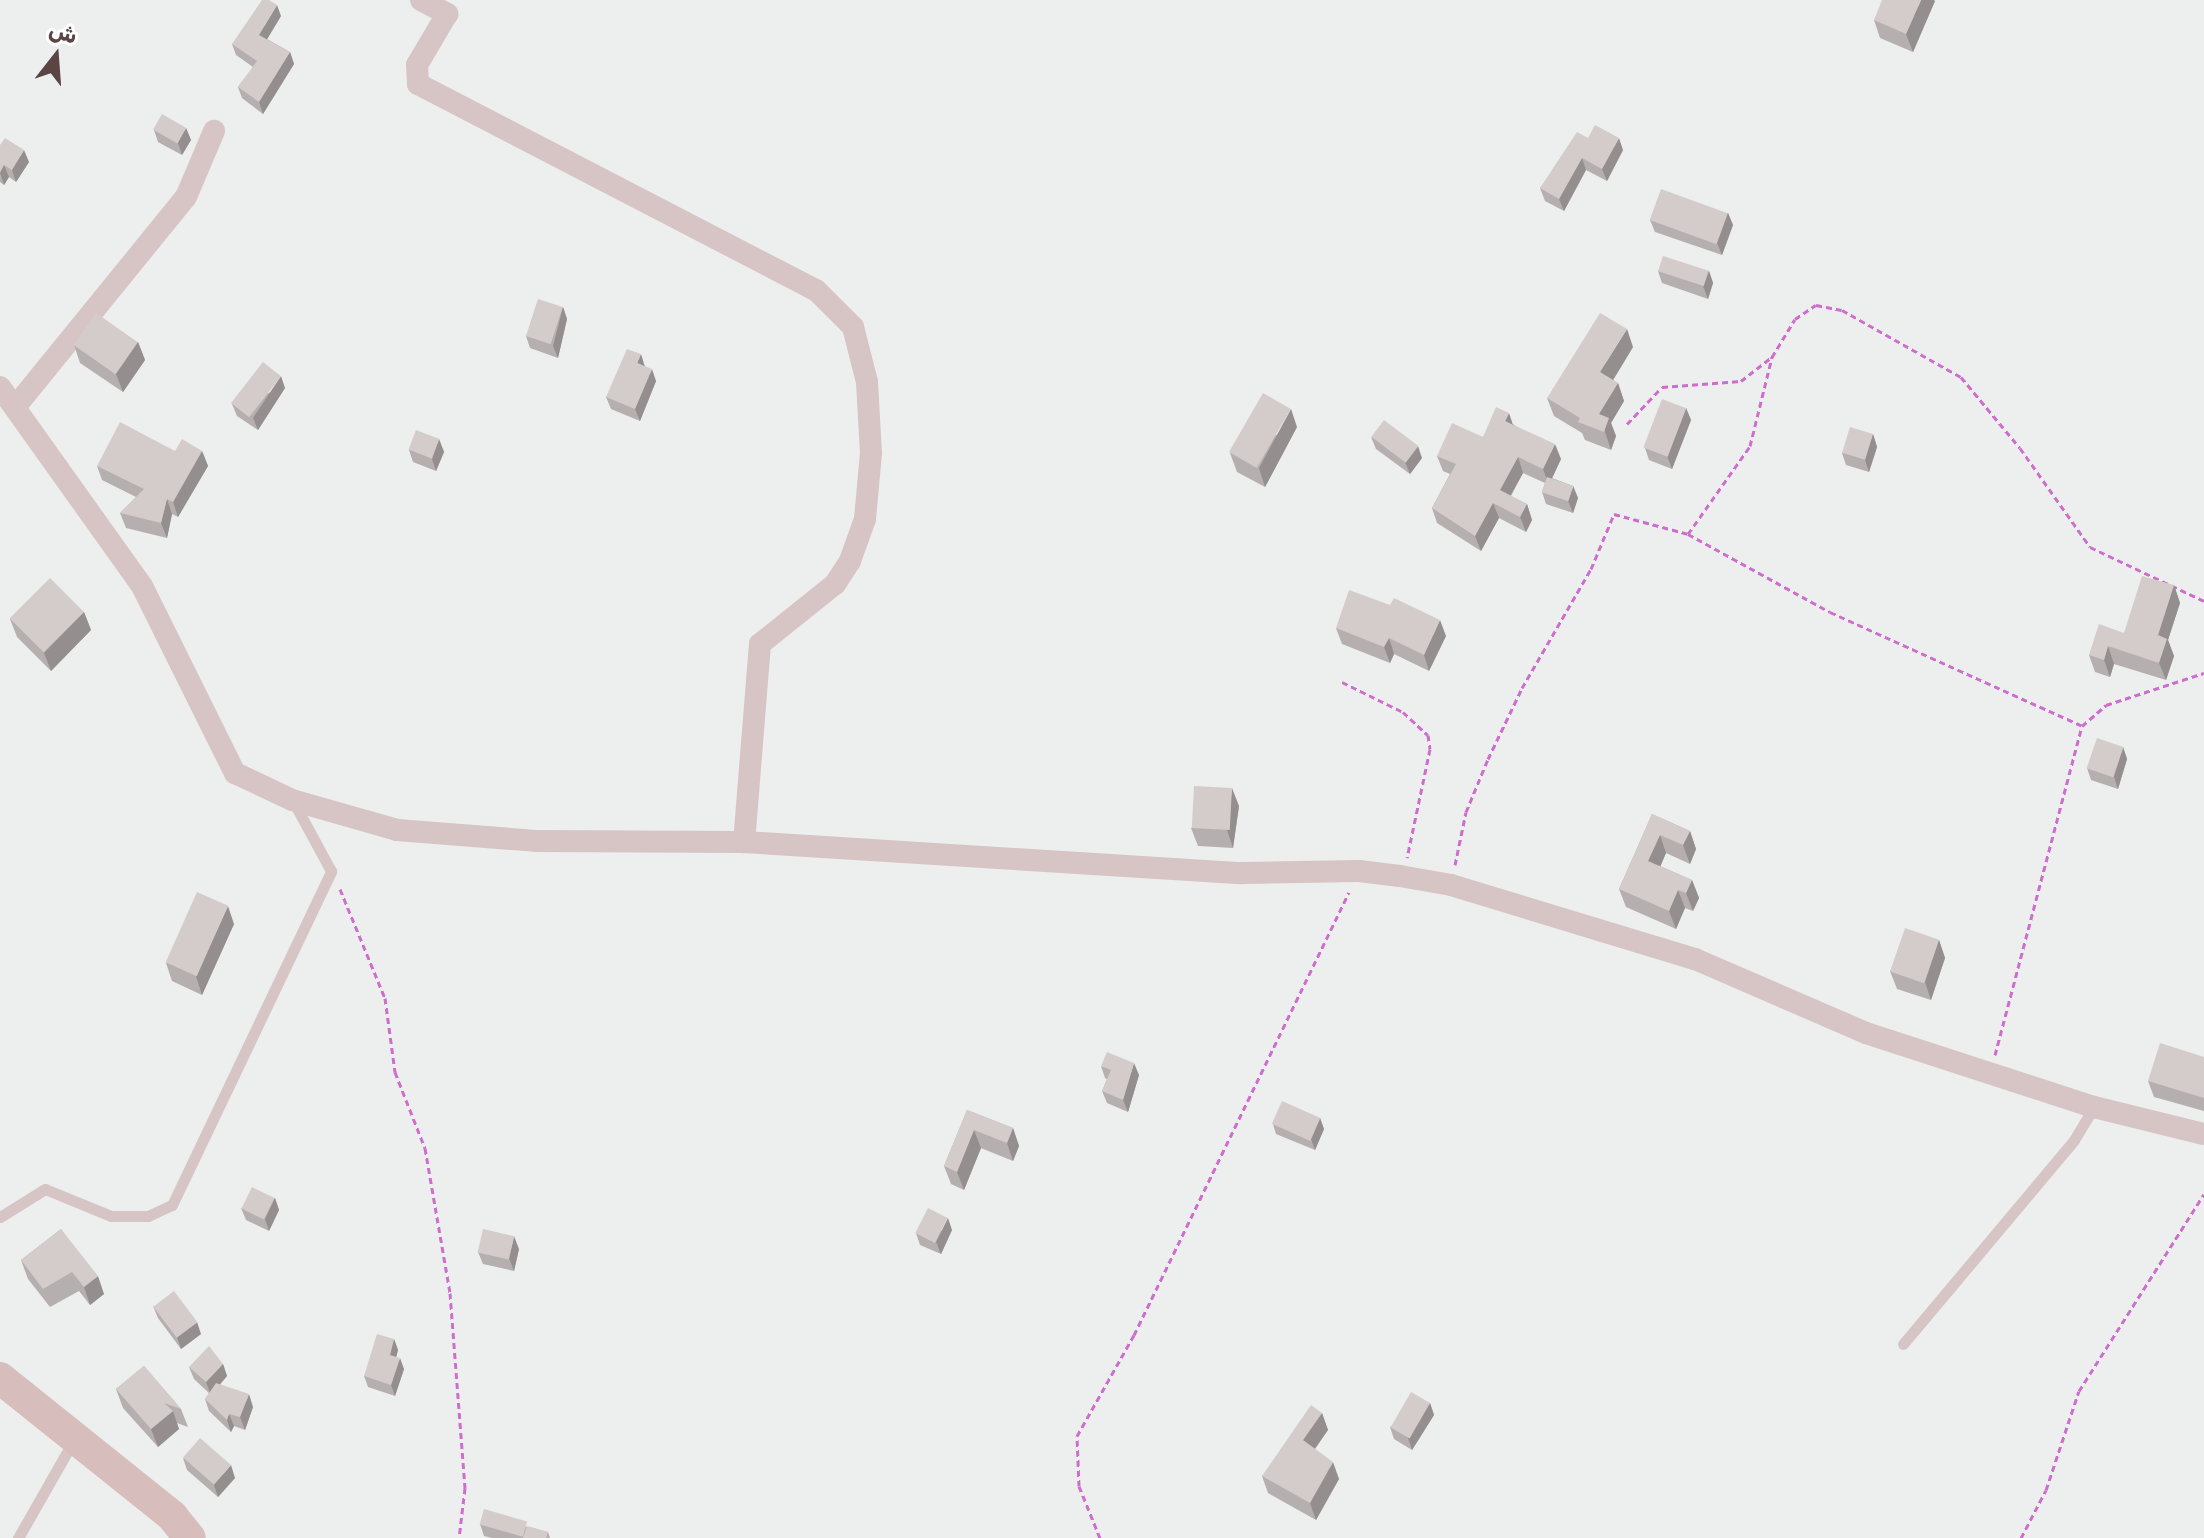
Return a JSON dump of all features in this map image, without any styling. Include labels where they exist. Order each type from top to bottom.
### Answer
[{"type":"street","points":[[421,0],[447,14],[447,22],[417,65],[418,84],[817,291],[853,327],[867,382],[871,439],[865,519],[850,561],[835,584],[760,644],[744,842]]},
{"type":"street","points":[[16,406],[186,197],[214,131]]},
{"type":"street","points":[[0,387],[142,586],[235,773],[292,800],[397,830],[536,841],[744,842],[1241,873],[1359,871],[1400,876],[1451,885],[1695,959],[1866,1033],[2094,1107],[2204,1134]]},
{"type":"street","points":[[0,1378],[172,1516],[190,1538]]},
{"type":"lane","points":[[0,1217],[45,1189],[111,1216],[148,1216],[172,1205],[331,871],[292,800]]},
{"type":"lane","points":[[1903,1344],[2074,1140],[2094,1107]]},
{"type":"lane","points":[[18,1538],[76,1436]]},
{"type":"path","points":[[1688,534],[1750,446],[1772,357],[1795,319],[1816,305],[1829,306],[1961,377],[2020,448],[2090,547],[2204,601]]},
{"type":"path","points":[[1627,424],[1662,387],[1741,381],[1772,357]]},
{"type":"path","points":[[1451,885],[1466,812],[1488,759],[1522,688],[1591,569],[1607,521],[1614,514],[1688,534],[1830,612],[2082,726]]},
{"type":"path","points":[[1986,1073],[2028,942],[2082,726],[2106,705],[2204,673]]},
{"type":"path","points":[[1342,682],[1403,712],[1428,735],[1410,850],[1400,876]]},
{"type":"path","points":[[331,871],[367,944],[385,998],[395,1072],[425,1148],[450,1293],[465,1488],[459,1538]]},
{"type":"path","points":[[1100,1538],[1079,1486],[1077,1436],[1134,1335],[1359,871]]},
{"type":"path","points":[[2021,1538],[2046,1490],[2079,1391],[2204,1194]]},
{"type":"building","points":[[262,0],[277,5],[259,35],[290,52],[259,102],[238,87],[257,61],[232,44]]},
{"type":"building","points":[[1882,0],[1921,0],[1906,34],[1874,20]]},
{"type":"building","points":[[162,114],[186,128],[177,144],[153,130]]},
{"type":"building","points":[[1595,125],[1619,138],[1602,169],[1582,158],[1559,199],[1540,188],[1577,132],[1588,138]]},
{"type":"building","points":[[5,138],[24,150],[12,170],[4,165],[0,172],[0,145]]},
{"type":"building","points":[[1661,189],[1728,213],[1716,244],[1650,220]]},
{"type":"building","points":[[1663,256],[1709,271],[1704,286],[1658,271]]},
{"type":"building","points":[[538,299],[563,307],[551,344],[526,336]]},
{"type":"building","points":[[96,313],[138,342],[115,374],[74,345]]},
{"type":"building","points":[[1600,313],[1627,329],[1600,372],[1618,383],[1599,414],[1609,418],[1604,432],[1578,422],[1580,418],[1547,398]]},
{"type":"building","points":[[627,349],[641,354],[637,363],[652,369],[635,409],[606,397]]},
{"type":"building","points":[[263,362],[281,376],[249,417],[231,403]]},
{"type":"building","points":[[1263,393],[1291,409],[1257,468],[1229,452]]},
{"type":"building","points":[[1662,399],[1686,408],[1668,457],[1643,448]]},
{"type":"building","points":[[1496,407],[1509,413],[1505,421],[1555,444],[1543,469],[1518,457],[1500,490],[1527,504],[1520,517],[1493,503],[1475,536],[1432,508],[1456,464],[1437,456],[1452,423],[1483,437]]},
{"type":"building","points":[[1384,420],[1418,446],[1406,463],[1371,437]]},
{"type":"building","points":[[120,422],[175,451],[182,439],[202,451],[173,502],[167,499],[161,523],[120,513],[144,489],[97,466]]},
{"type":"building","points":[[1850,427],[1873,434],[1865,460],[1842,453]]},
{"type":"building","points":[[416,430],[439,439],[432,459],[408,450]]},
{"type":"building","points":[[1547,477],[1573,486],[1568,501],[1542,492]]},
{"type":"building","points":[[2142,576],[2174,585],[2158,635],[2167,639],[2159,663],[2108,646],[2104,660],[2089,655],[2099,624],[2124,633]]},
{"type":"building","points":[[50,578],[84,612],[44,652],[10,618]]},
{"type":"building","points":[[1349,590],[1390,605],[1394,598],[1440,620],[1424,655],[1389,638],[1384,647],[1336,628]]},
{"type":"building","points":[[2097,738],[2123,747],[2113,777],[2087,768]]},
{"type":"building","points":[[1194,786],[1232,788],[1230,830],[1192,828]]},
{"type":"building","points":[[1652,814],[1690,831],[1683,845],[1660,835],[1648,861],[1692,880],[1686,893],[1678,890],[1669,911],[1619,889]]},
{"type":"building","points":[[197,892],[228,906],[197,976],[166,962]]},
{"type":"building","points":[[1905,928],[1939,940],[1924,983],[1890,971]]},
{"type":"building","points":[[2160,1043],[2204,1057],[2204,1098],[2148,1081]]},
{"type":"building","points":[[1107,1052],[1134,1063],[1123,1100],[1102,1091],[1111,1070],[1101,1066]]},
{"type":"building","points":[[1282,1101],[1320,1118],[1310,1141],[1272,1124]]},
{"type":"building","points":[[967,1110],[1013,1128],[1007,1143],[974,1130],[957,1172],[944,1166]]},
{"type":"building","points":[[252,1187],[274,1198],[264,1220],[241,1209]]},
{"type":"building","points":[[928,1208],[948,1218],[935,1243],[915,1233]]},
{"type":"building","points":[[61,1229],[98,1276],[84,1287],[72,1272],[43,1289],[21,1260]]},
{"type":"building","points":[[483,1229],[514,1236],[509,1260],[478,1252]]},
{"type":"building","points":[[174,1291],[197,1322],[177,1338],[153,1307]]},
{"type":"building","points":[[377,1334],[394,1339],[390,1355],[400,1358],[391,1385],[364,1376]]},
{"type":"building","points":[[209,1346],[223,1364],[206,1382],[189,1367]]},
{"type":"building","points":[[144,1366],[181,1409],[164,1403],[173,1411],[151,1429],[116,1389]]},
{"type":"building","points":[[216,1383],[249,1394],[240,1417],[229,1414],[227,1420],[205,1399]]},
{"type":"building","points":[[1411,1392],[1430,1403],[1410,1439],[1390,1428]]},
{"type":"building","points":[[1311,1405],[1322,1413],[1303,1440],[1333,1462],[1310,1503],[1262,1476]]},
{"type":"building","points":[[200,1438],[231,1465],[214,1485],[183,1458]]},
{"type":"building","points":[[484,1509],[527,1521],[523,1537],[480,1524]]},
{"type":"building","points":[[527,1526],[548,1532],[546,1538],[523,1538]]}]
